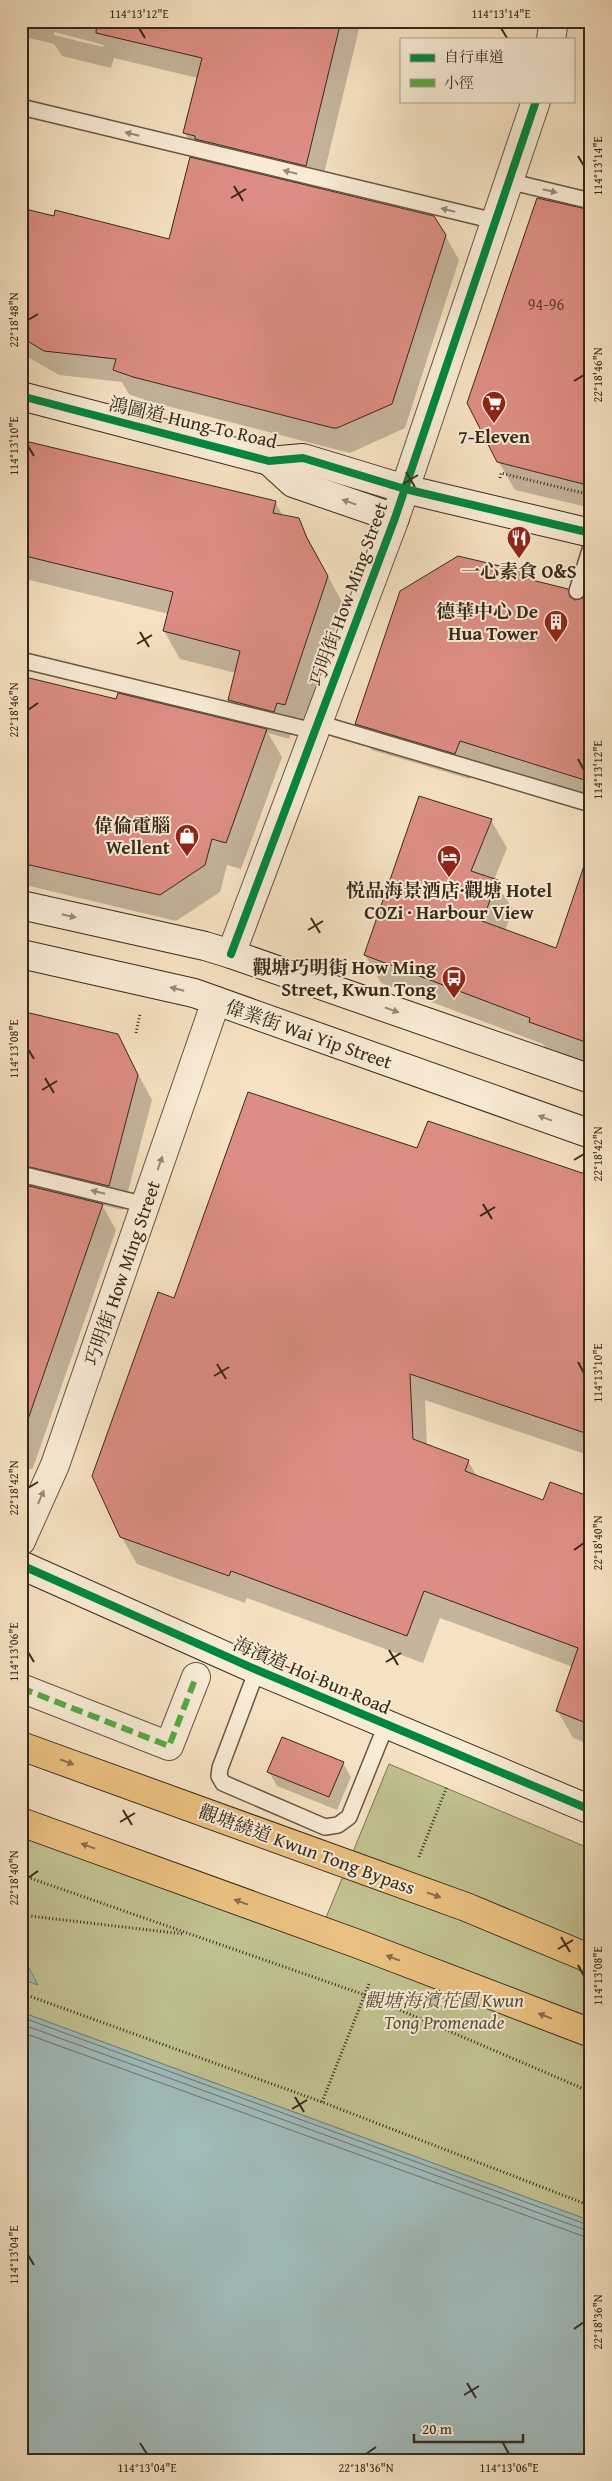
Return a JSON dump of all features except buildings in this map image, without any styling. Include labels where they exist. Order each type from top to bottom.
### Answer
[{"type":"highway","name":"觀塘繞道 Kwun Tong Bypass","points":[[21,1746],[466,1907],[591,1959]]},
{"type":"highway","points":[[21,1822],[358,1944],[591,2033]]},
{"type":"street","points":[[551,38],[554,21]]},
{"type":"street","name":"巧明街 How Ming Street","points":[[231,954],[395,518],[536,102]]},
{"type":"street","name":"鴻圖道 Hung To Road","points":[[21,396],[269,461],[304,458],[405,489],[591,533]]},
{"type":"street","name":"鴻圖道 Hung To Road","points":[[269,461],[293,483],[395,518]]},
{"type":"street","points":[[21,905],[205,946],[591,1079]]},
{"type":"street","name":"偉業街 Wai Yip Street","points":[[21,954],[148,981],[194,993],[591,1134]]},
{"type":"street","name":"巧明街 How Ming Street","points":[[21,1541],[55,1465],[216,1002]]},
{"type":"street","name":"海濱道 Hoi Bun Road","points":[[21,1565],[257,1670],[591,1810]]},
{"type":"street","points":[[21,1688],[169,1746],[196,1677]]},
{"type":"lane","points":[[21,107],[495,221]]},
{"type":"lane","points":[[508,182],[591,201]]},
{"type":"lane","points":[[577,592],[591,547]]},
{"type":"lane","points":[[21,660],[316,727],[591,804]]},
{"type":"lane","points":[[21,1174],[146,1205]]},
{"type":"lane","points":[[257,1670],[220,1768],[219,1776],[223,1784],[325,1827],[338,1825],[349,1818],[386,1725]]},
{"type":"path","points":[[501,473],[591,495]]},
{"type":"path","points":[[21,1875],[365,1995],[591,2092]]},
{"type":"path","points":[[21,1915],[192,1935]]},
{"type":"path","points":[[21,1993],[322,2102],[591,2206]]},
{"type":"green space","name":"觀塘海濱花園 Kwun Tong Promenade","points":[[389,1764],[591,1849],[591,2221],[21,2012],[21,1832],[318,1937]]},
{"type":"water","points":[[21,1953],[38,1985],[21,1979]]},
{"type":"water","points":[[21,2012],[591,2221],[591,2460],[21,2460]]},
{"type":"marked path","points":[[21,1688],[169,1746],[196,1677]]},
{"type":"cycle path","points":[[231,954],[395,518],[536,102]]},
{"type":"cycle path","points":[[21,396],[269,461],[303,458],[405,489],[591,533]]},
{"type":"cycle path","points":[[21,1565],[257,1670],[591,1810]]},
{"type":"place","name":"7-Eleven","points":[[494,424]]},
{"type":"place","name":"一心素食 O&S","points":[[519,559]]},
{"type":"place","name":"德華中心 De Hua Tower","points":[[556,643]]},
{"type":"place","name":"偉倫電腦 Wellent","points":[[187,857]]},
{"type":"place","name":"悦品海景酒店‧觀塘 Hotel COZi ∙ Harbour View","points":[[449,878]]},
{"type":"place","name":"觀塘巧明街 How Ming Street, Kwun Tong","points":[[454,999]]}]
